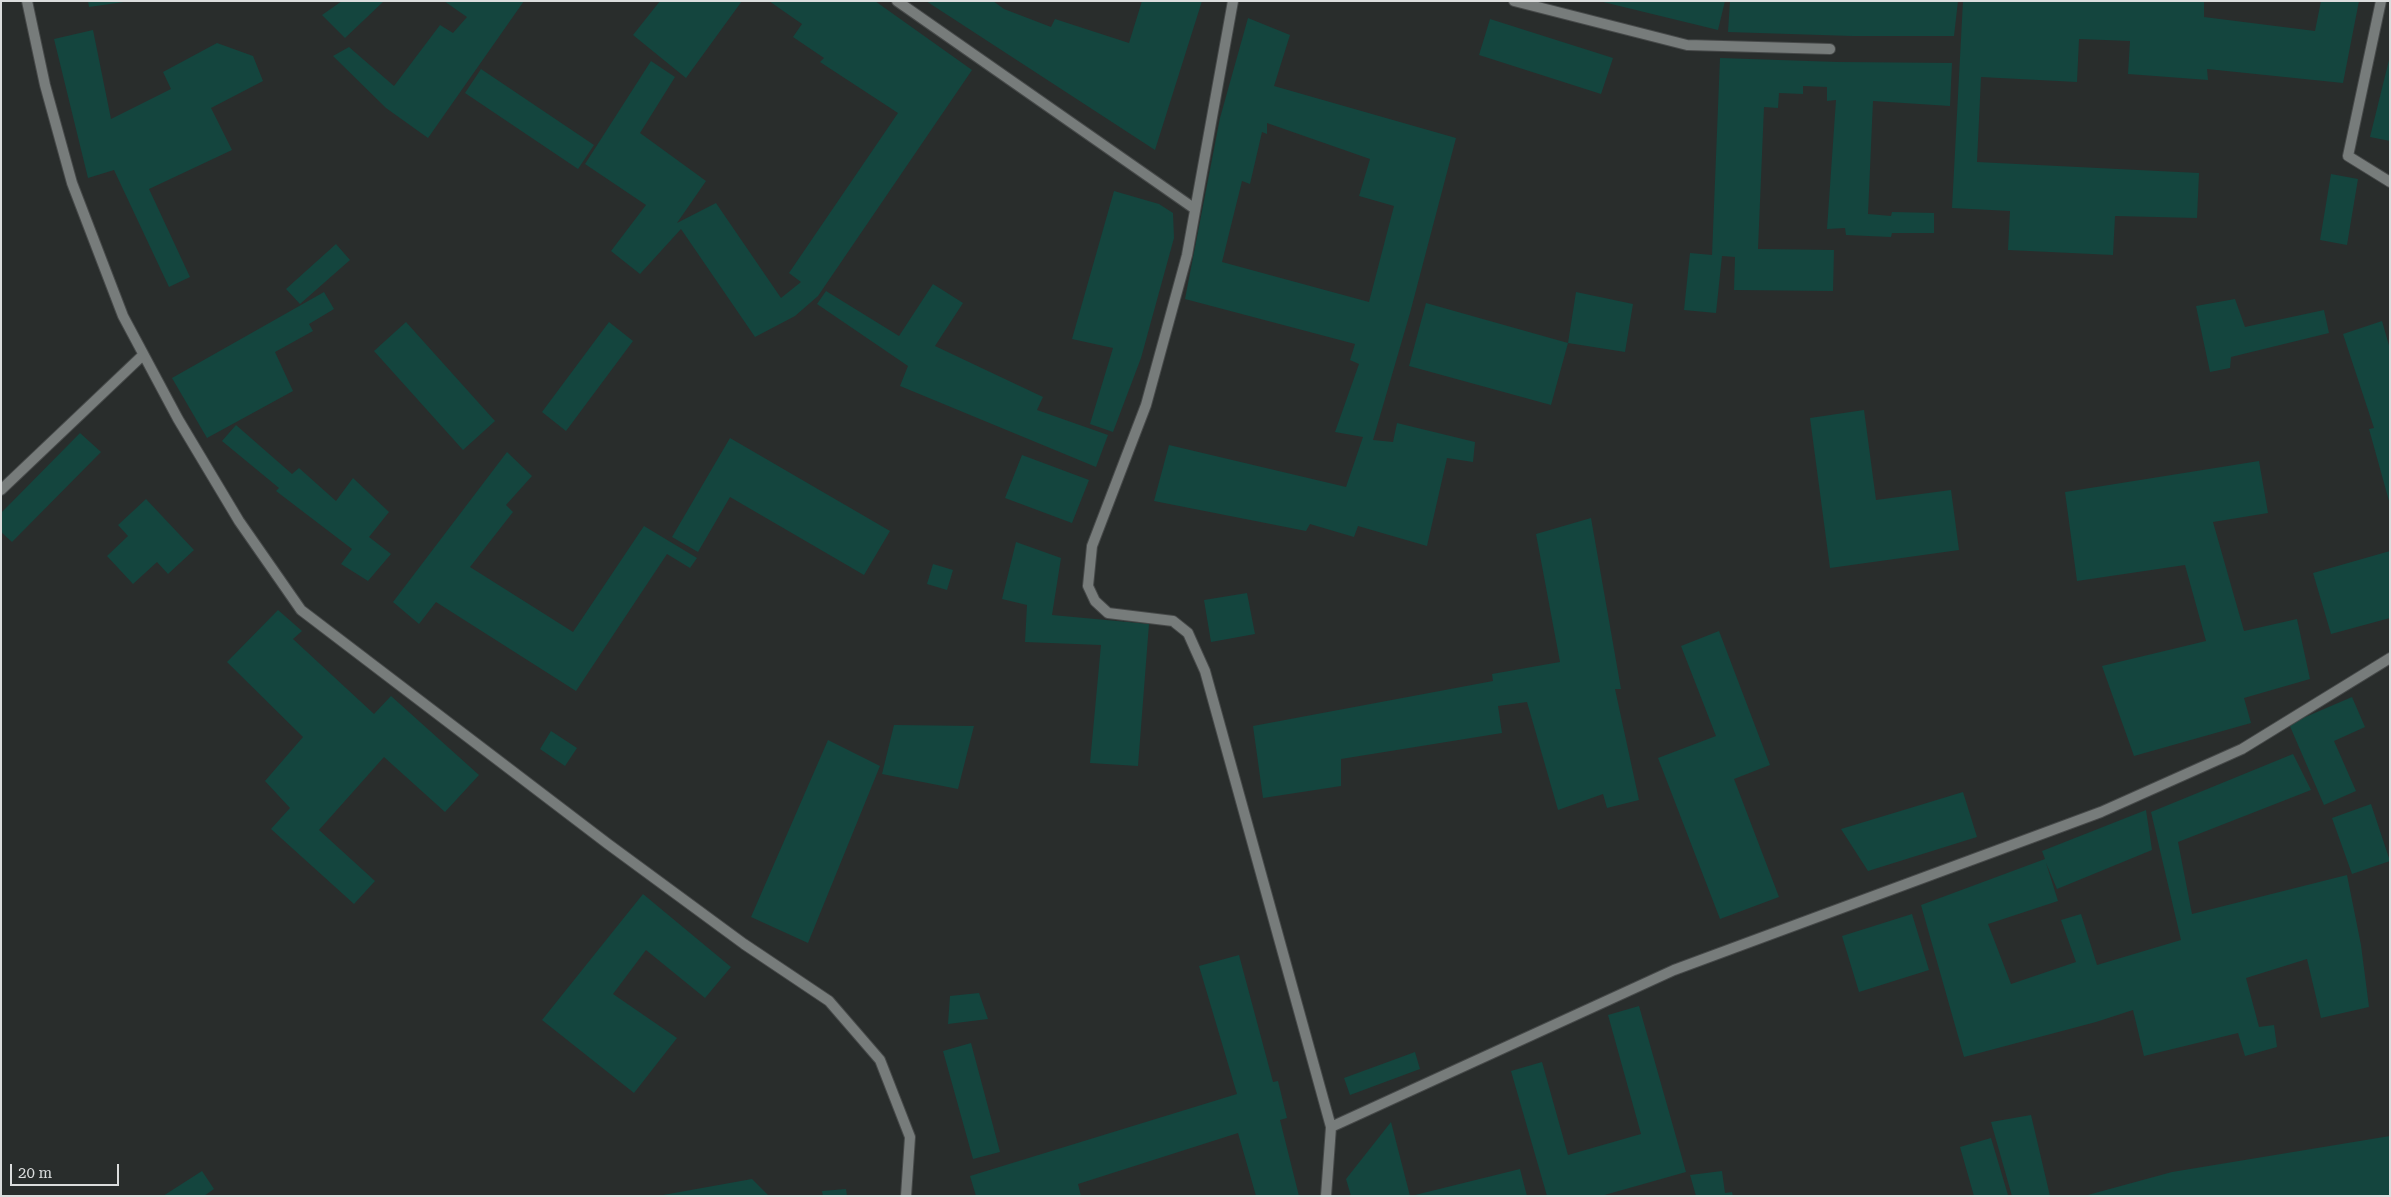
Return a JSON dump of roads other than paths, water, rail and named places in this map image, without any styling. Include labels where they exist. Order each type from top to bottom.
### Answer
[{"type":"street","points":[[27,1],[45,85],[72,183],[122,316],[178,419],[239,521],[301,610],[608,844],[744,944],[829,1001],[880,1060],[910,1137],[906,1196]]},
{"type":"street","points":[[898,1],[1195,209]]},
{"type":"street","points":[[1233,1],[1187,255],[1146,405],[1092,546],[1088,586],[1094,601],[1108,612],[1173,621],[1188,632],[1205,671],[1331,1127],[1326,1196]]},
{"type":"street","points":[[1514,1],[1687,45],[1830,49]]},
{"type":"street","points":[[2381,1],[2348,156],[2390,182]]},
{"type":"street","points":[[1,490],[144,355]]},
{"type":"street","points":[[1331,1127],[1674,970],[2110,808],[2242,749],[2390,658]]}]
